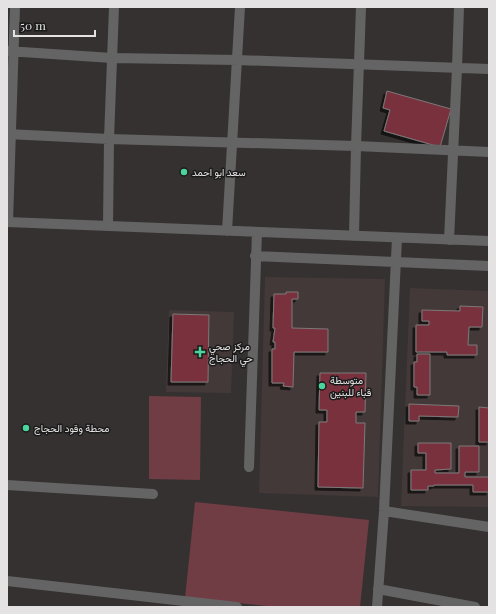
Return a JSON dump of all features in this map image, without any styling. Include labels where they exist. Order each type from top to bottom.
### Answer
[{"type":"street","points":[[15,7],[10,52],[7,222],[489,241]]},
{"type":"street","points":[[108,226],[109,139],[114,7]]},
{"type":"street","points":[[227,231],[240,7]]},
{"type":"street","points":[[354,236],[361,7]]},
{"type":"street","points":[[449,240],[458,68],[458,7]]},
{"type":"street","points":[[10,52],[112,58],[238,60],[489,69]]},
{"type":"street","points":[[9,134],[109,139],[356,146],[489,152]]},
{"type":"street","points":[[249,467],[257,232]]},
{"type":"street","points":[[377,607],[384,511],[397,238]]},
{"type":"street","points":[[255,256],[489,266]]},
{"type":"street","points":[[7,486],[153,494]]},
{"type":"street","points":[[384,511],[489,527]]},
{"type":"street","points":[[7,581],[214,606],[237,607]]},
{"type":"street","points":[[378,589],[473,607]]},
{"type":"shaded area","name":"متوسطة قباء للبنين","points":[[265,277],[385,279],[378,497],[259,493]]},
{"type":"shaded area","points":[[410,288],[489,291],[489,507],[401,506]]},
{"type":"shaded area","name":"مركز صحي حي الحجاج","points":[[169,310],[234,312],[231,393],[166,392]]},
{"type":"shaded area","points":[[149,396],[201,397],[200,480],[149,479]]},
{"type":"shaded area","points":[[195,502],[369,520],[360,607],[278,607],[185,598]]},
{"type":"building","points":[[387,91],[451,109],[440,147],[384,131],[390,110],[383,108]]},
{"type":"building","points":[[286,292],[298,292],[298,299],[292,299],[292,328],[328,329],[328,352],[294,352],[293,387],[283,386],[284,383],[272,383],[272,349],[275,349],[275,342],[273,342],[275,328],[273,328],[274,294],[286,294]]},
{"type":"building","points":[[460,306],[483,307],[482,327],[469,327],[468,345],[477,345],[477,355],[447,355],[447,352],[416,352],[416,325],[429,325],[429,321],[422,321],[422,310],[460,311]]},
{"type":"building","points":[[173,314],[209,315],[208,382],[171,382]]},
{"type":"building","points":[[417,354],[430,354],[430,395],[417,395],[417,387],[414,387],[414,362],[417,362]]},
{"type":"building","points":[[320,373],[366,373],[365,412],[356,412],[356,423],[365,423],[363,488],[318,487],[319,422],[327,422],[327,410],[319,410]]},
{"type":"building","points":[[409,404],[459,406],[458,417],[419,416],[419,421],[409,421]]},
{"type":"building","points":[[479,407],[489,408],[489,442],[479,442]]},
{"type":"building","points":[[418,443],[451,443],[451,469],[435,470],[435,473],[459,473],[459,446],[479,446],[479,472],[465,472],[465,477],[489,477],[489,492],[473,492],[473,485],[434,485],[428,486],[428,490],[411,490],[411,470],[426,470],[426,453],[418,453]]},
{"type":"place","name":"سعد ابو احمد","points":[[184,172]]},
{"type":"place","name":"مركز صحي حي الحجاج","points":[[200,352]]},
{"type":"place","name":"متوسطة قباء للبنين","points":[[322,386]]},
{"type":"place","name":"محطة وقود الحجاج","points":[[26,428]]}]
